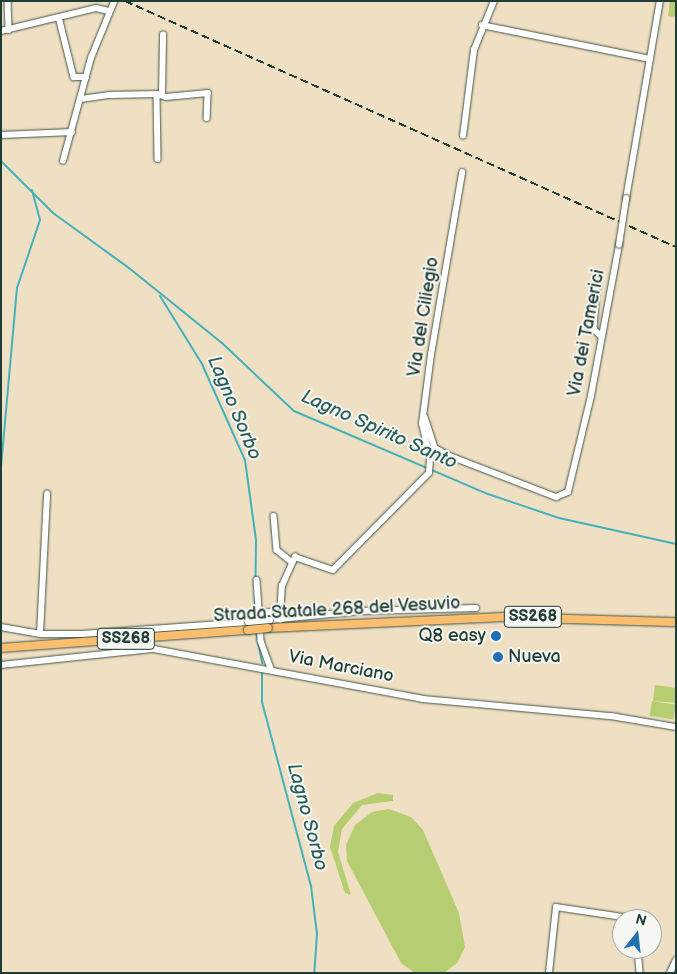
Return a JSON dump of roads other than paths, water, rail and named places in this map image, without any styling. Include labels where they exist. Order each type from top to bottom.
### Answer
[{"type":"highway","name":"Strada Statale 268 del Vesuvio","points":[[3,648],[269,624],[495,617],[676,622]]},
{"type":"street","points":[[8,1],[9,30]]},
{"type":"street","points":[[463,136],[474,50],[482,25],[494,1]]},
{"type":"street","name":"Via dei Tamerici","points":[[425,415],[435,448],[450,456],[556,497],[564,495],[572,484],[619,245],[660,1]]},
{"type":"street","points":[[64,162],[86,77],[109,11],[114,2]]},
{"type":"street","points":[[1,31],[96,8],[109,11]]},
{"type":"street","points":[[59,18],[74,77],[86,77]]},
{"type":"street","points":[[482,25],[650,59]]},
{"type":"street","points":[[158,159],[163,35]]},
{"type":"street","points":[[81,99],[208,93],[207,118]]},
{"type":"street","points":[[1,135],[72,132]]},
{"type":"street","name":"Via del Ciliegio","points":[[292,562],[296,556],[333,570],[427,476],[430,458],[423,435],[431,355],[462,173]]},
{"type":"street","points":[[598,275],[594,329],[601,336]]},
{"type":"street","points":[[40,634],[46,494]]},
{"type":"street","points":[[274,516],[277,550],[292,562],[282,586],[280,620]]},
{"type":"street","points":[[257,580],[261,641],[271,668]]},
{"type":"street","points":[[269,624],[280,620],[361,610],[476,608]]},
{"type":"street","points":[[259,613],[280,611]]},
{"type":"street","points":[[1,627],[40,634],[82,634],[248,626]]},
{"type":"street","name":"Via Marciano","points":[[1,665],[137,648],[271,668],[424,699],[611,716],[676,727]]},
{"type":"street","points":[[549,973],[556,907],[612,915]]},
{"type":"street","points":[[639,959],[640,973]]},
{"type":"street","points":[[670,973],[676,960]]},
{"type":"waterway","name":"Lagno Spirito Santo","points":[[1,161],[53,213],[129,268],[222,343],[294,411],[488,494],[559,518],[676,544]]},
{"type":"waterway","points":[[1,467],[17,288],[40,220],[32,190]]},
{"type":"waterway","name":"Lagno Sorbo","points":[[160,296],[202,364],[245,460],[256,540],[255,621]]},
{"type":"waterway","name":"Lagno Sorbo","points":[[256,631],[262,663]]},
{"type":"waterway","name":"Lagno Sorbo","points":[[262,670],[262,702],[311,886],[317,934],[314,973]]},
{"type":"railway","points":[[125,1],[676,247]]},
{"type":"place","name":"Q8 easy","points":[[496,636]]},
{"type":"place","name":"Nueva","points":[[498,657]]}]
